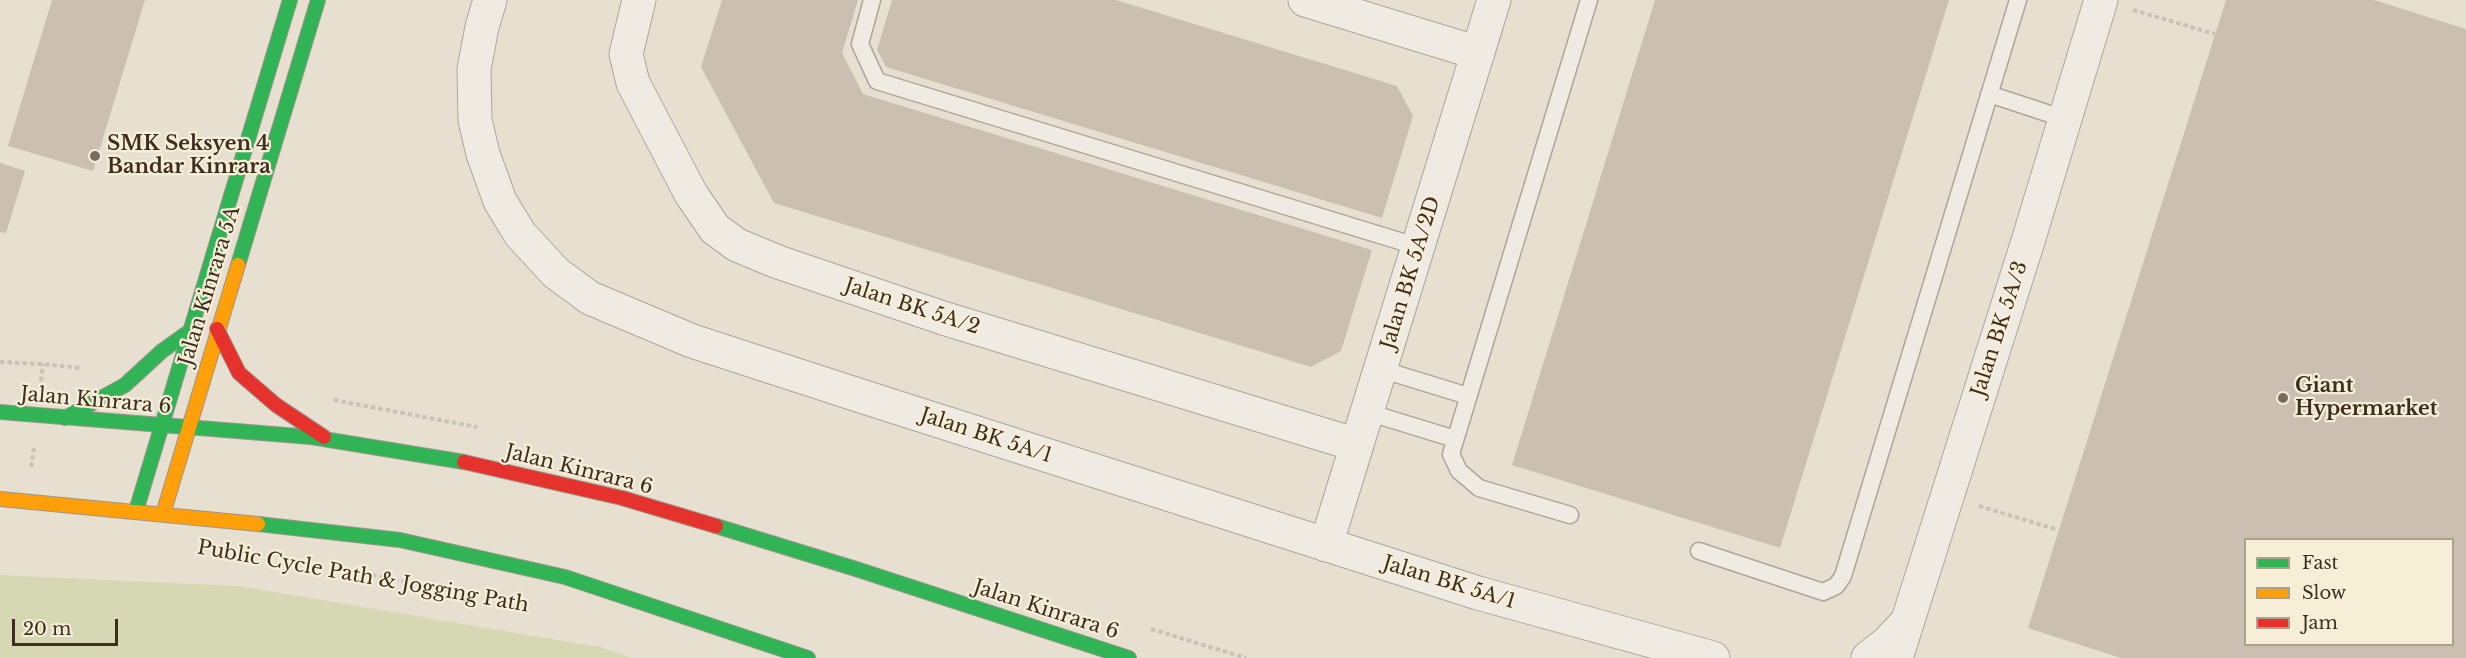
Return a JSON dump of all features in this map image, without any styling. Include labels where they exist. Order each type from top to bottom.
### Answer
[{"type":"main road","name":"Jalan Kinrara 5A","points":[[136,511],[290,0]]},
{"type":"main road","name":"Jalan Kinrara 5A","points":[[163,514],[187,428],[318,0]]},
{"type":"main road","points":[[217,329],[239,373],[276,405],[330,441]]},
{"type":"main road","points":[[65,418],[125,385],[162,351],[190,331]]},
{"type":"main road","name":"Jalan Kinrara 6","points":[[0,412],[311,437],[459,461],[622,498],[856,568],[1129,658]]},
{"type":"main road","points":[[0,499],[136,511],[400,540],[565,576],[808,658]]},
{"type":"street","name":"Jalan BK 5A/1","points":[[490,0],[474,69],[475,120],[483,154],[500,201],[520,234],[556,273],[590,298],[692,341],[1326,545],[1478,593],[1713,658]]},
{"type":"street","name":"Jalan BK 5A/2","points":[[639,0],[626,54],[633,83],[691,194],[716,229],[737,245],[778,262],[943,318],[1357,445]]},
{"type":"street","points":[[1305,0],[1478,53]]},
{"type":"street","name":"Jalan BK 5A/2D","points":[[1326,545],[1494,0]]},
{"type":"street","name":"Jalan BK 5A/3","points":[[1896,658],[2101,0]]},
{"type":"street","points":[[1868,658],[1887,644],[1910,614]]},
{"type":"street","points":[[1910,614],[1918,658]]},
{"type":"lane","points":[[872,0],[860,44],[877,81],[1419,247]]},
{"type":"lane","points":[[1570,515],[1479,488],[1459,471],[1452,454],[1588,0]]},
{"type":"lane","points":[[1699,551],[1823,592],[1836,586],[1843,576],[2018,0]]},
{"type":"lane","points":[[1989,94],[2065,119]]},
{"type":"lane","points":[[1380,369],[1468,396]]},
{"type":"lane","points":[[1367,412],[1455,439]]},
{"type":"path","points":[[2101,0],[2215,34]]},
{"type":"path","points":[[1947,496],[2058,530]]},
{"type":"path","name":"Public Cycle Path & Jogging Path","points":[[365,573],[481,597]]},
{"type":"green space","points":[[0,575],[238,586],[600,647],[632,658],[0,658]]},
{"type":"building","points":[[52,0],[145,0],[93,171],[8,146]]},
{"type":"building","points":[[722,0],[858,0],[842,53],[863,94],[1372,250],[1341,351],[1311,367],[774,203],[701,67]]},
{"type":"building","points":[[892,0],[1116,0],[1397,86],[1413,116],[1382,218],[886,67],[877,50]]},
{"type":"building","points":[[1655,0],[1949,0],[1780,548],[1512,465]]},
{"type":"building","name":"Giant Hypermarket","points":[[2226,0],[2374,0],[2466,29],[2466,658],[2121,658],[2028,628]]},
{"type":"building","points":[[0,163],[25,171],[6,233],[0,232]]},
{"type":"traffic: fast","points":[[136,511],[290,0]]},
{"type":"traffic: fast","points":[[238,265],[318,0]]},
{"type":"traffic: fast","points":[[65,418],[125,385],[162,351],[190,331]]},
{"type":"traffic: fast","points":[[0,412],[311,437],[464,462]]},
{"type":"traffic: fast","points":[[258,524],[400,540],[565,577],[808,658]]},
{"type":"traffic: fast","points":[[716,526],[1129,658]]},
{"type":"traffic: slow","points":[[163,514],[238,265]]},
{"type":"traffic: slow","points":[[0,499],[258,524]]},
{"type":"traffic: jam","points":[[217,329],[239,373],[276,405],[324,437]]},
{"type":"traffic: jam","points":[[464,462],[622,498],[716,526]]},
{"type":"place","name":"SMK Seksyen 4 Bandar Kinrara","points":[[95,156]]},
{"type":"place","name":"Giant Hypermarket","points":[[2283,398]]}]
